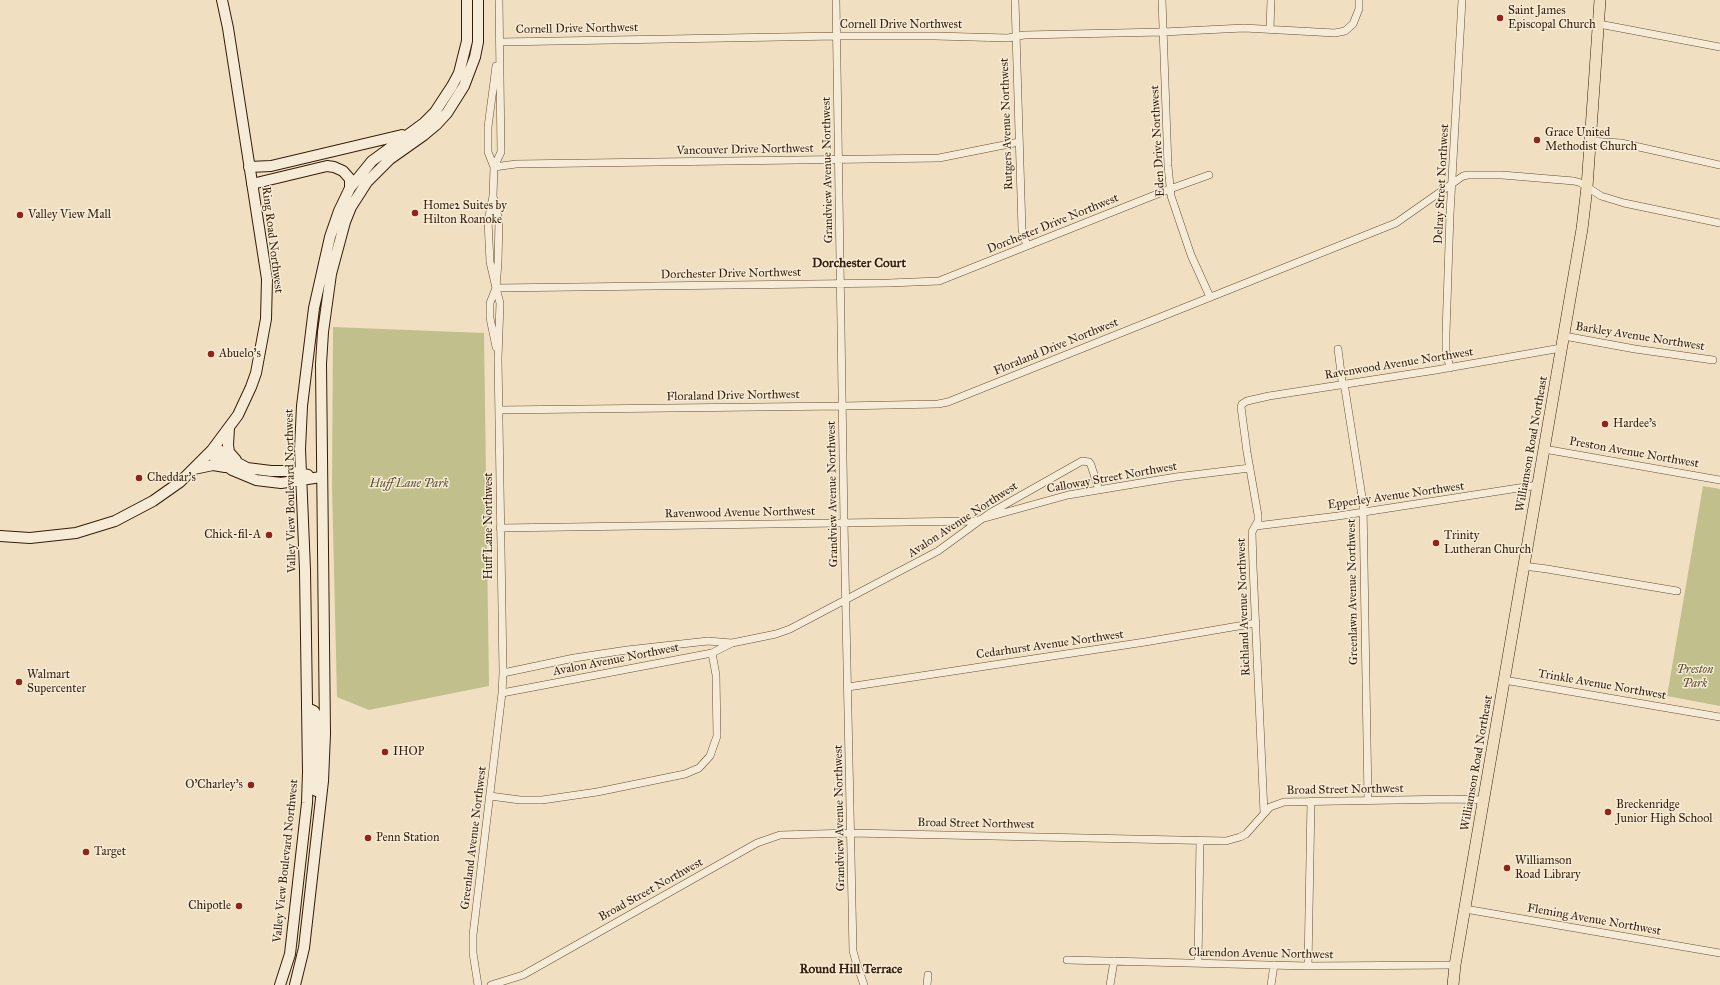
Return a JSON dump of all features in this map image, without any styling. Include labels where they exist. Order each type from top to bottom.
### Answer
[{"type":"main road","name":"Ring Road Northwest","points":[[0,536],[30,538],[56,536],[100,526],[134,512],[153,501],[180,482],[212,450],[230,427],[254,380],[266,319],[267,279],[228,28],[222,0]]},
{"type":"main road","name":"Valley View Boulevard Northwest","points":[[280,985],[290,954],[305,821],[308,772],[305,570],[301,477],[302,406],[309,342],[319,283],[330,237],[339,211],[350,188],[372,162],[387,149],[410,134],[435,112],[444,100],[459,73],[467,41],[467,0]]},
{"type":"main road","points":[[295,985],[304,948],[308,917],[320,812],[325,734],[321,477],[321,354],[326,303],[331,274],[337,246],[349,212],[364,186],[378,170],[436,125],[456,100],[464,86],[475,57],[479,27],[478,0]]},
{"type":"main road","name":"Williamson Road Northeast","points":[[1453,985],[1455,965],[1564,336],[1587,187],[1600,0]]},
{"type":"main road","points":[[250,167],[271,166],[410,134]]},
{"type":"main road","points":[[252,184],[327,166],[343,171],[350,178],[350,188]]},
{"type":"main road","points":[[319,283],[316,348],[318,353],[321,354]]},
{"type":"main road","points":[[230,427],[228,437],[229,452],[243,466]]},
{"type":"main road","points":[[212,450],[243,466],[258,470],[288,471],[301,477]]},
{"type":"main road","points":[[212,450],[230,469]]},
{"type":"main road","points":[[194,469],[213,465],[230,469],[243,475],[270,482],[281,483],[301,477],[321,477]]},
{"type":"main road","points":[[307,708],[314,711],[316,715],[316,792],[320,812]]},
{"type":"main road","points":[[305,821],[310,837],[301,911],[303,915],[308,917]]},
{"type":"street","name":"Huff Lane Northwest","points":[[499,0],[501,152],[494,167],[493,196],[498,221],[498,262],[496,288],[500,303],[498,358],[503,673],[502,693]]},
{"type":"street","name":"Grandview Avenue Northwest","points":[[836,0],[844,522],[854,951],[864,985]]},
{"type":"street","name":"Rutgers Avenue Northwest","points":[[1015,0],[1022,230],[1026,246]]},
{"type":"street","name":"Eden Drive Northwest","points":[[1162,0],[1170,189],[1173,207],[1188,248],[1210,297]]},
{"type":"street","points":[[1270,29],[1271,0]]},
{"type":"street","name":"Cornell Drive Northwest","points":[[500,42],[837,36],[1015,37],[1024,35],[1163,32],[1214,29],[1270,29],[1336,33],[1345,31],[1353,24],[1356,17],[1359,0]]},
{"type":"street","name":"Delray Street Northwest","points":[[1450,368],[1446,351],[1446,333],[1452,183],[1462,0]]},
{"type":"street","points":[[1599,24],[1720,47]]},
{"type":"street","name":"Huff Lane Northwest","points":[[494,167],[488,152],[488,127],[500,42]]},
{"type":"street","points":[[1590,141],[1621,143],[1720,165]]},
{"type":"street","name":"Vancouver Drive Northwest","points":[[494,167],[516,164],[939,158],[1019,142]]},
{"type":"street","name":"Dorchester Drive Northwest","points":[[496,288],[840,283],[889,284],[939,281],[1170,189],[1209,175]]},
{"type":"street","name":"Floraland Drive Northwest","points":[[499,410],[843,406],[938,404],[948,402],[1396,223],[1452,183],[1463,176],[1468,175],[1502,175],[1574,181],[1601,196],[1624,203],[1720,223]]},
{"type":"street","name":"Barkley Avenue Northwest","points":[[1564,336],[1635,350],[1713,360]]},
{"type":"street","name":"Ravenwood Avenue Northwest","points":[[1242,404],[1246,400],[1450,368],[1561,348]]},
{"type":"street","name":"Greenlawn Avenue Northwest","points":[[1338,349],[1359,478],[1363,512],[1368,800]]},
{"type":"street","name":"Richland Avenue Northwest","points":[[1242,404],[1241,407],[1258,515],[1256,526],[1252,532],[1264,813]]},
{"type":"street","name":"Preston Avenue Northwest","points":[[1544,448],[1720,480]]},
{"type":"street","name":"Avalon Avenue Northwest","points":[[502,693],[712,653],[732,643],[776,634],[846,600],[938,551],[980,520],[1024,492],[1082,461],[1089,462],[1091,465],[1099,490]]},
{"type":"street","name":"Calloway Street Northwest","points":[[980,520],[1043,501],[1099,490],[1250,468]]},
{"type":"street","name":"Epperley Avenue Northwest","points":[[1256,526],[1363,512],[1538,485]]},
{"type":"street","name":"Ravenwood Avenue Northwest","points":[[500,528],[980,520]]},
{"type":"street","points":[[1524,566],[1677,591]]},
{"type":"street","name":"Cedarhurst Avenue Northwest","points":[[848,687],[1137,644],[1256,623]]},
{"type":"street","name":"Avalon Avenue Northwest","points":[[503,673],[574,658],[627,650],[708,641],[732,643]]},
{"type":"street","points":[[490,796],[520,800],[542,800],[597,792],[685,774],[699,768],[710,756],[717,736],[716,675],[712,653]]},
{"type":"street","name":"Trinkle Avenue Northwest","points":[[1504,680],[1720,716]]},
{"type":"street","name":"Greenland Avenue Northwest","points":[[478,985],[473,953],[473,936],[502,693]]},
{"type":"street","name":"Broad Street Northwest","points":[[491,985],[523,975],[768,838],[792,834],[851,833],[1226,840],[1240,837],[1252,828],[1270,807],[1284,802],[1484,800]]},
{"type":"street","points":[[1308,966],[1311,801]]},
{"type":"street","points":[[1198,963],[1200,840]]},
{"type":"street","name":"Fleming Avenue Northwest","points":[[1465,909],[1720,952]]},
{"type":"street","name":"Clarendon Avenue Northwest","points":[[1067,960],[1308,966],[1455,965]]},
{"type":"street","points":[[1110,985],[1114,961]]},
{"type":"street","points":[[1271,985],[1274,965]]},
{"type":"street","points":[[927,985],[928,975]]},
{"type":"green space","name":"Huff Lane Park","points":[[333,327],[484,333],[489,686],[369,710],[337,697],[332,487]]},
{"type":"green space","name":"Preston Park","points":[[1703,486],[1720,489],[1720,706],[1667,696]]},
{"type":"place","name":"Saint James Episcopal Church","points":[[1500,18]]},
{"type":"place","name":"Grace United Methodist Church","points":[[1537,140]]},
{"type":"place","name":"Home2 Suites by Hilton Roanoke","points":[[415,213]]},
{"type":"place","name":"Valley View Mall","points":[[20,215]]},
{"type":"place","name":"Abuelo's","points":[[211,354]]},
{"type":"place","name":"Hardee's","points":[[1605,424]]},
{"type":"place","name":"Cheddar's","points":[[139,478]]},
{"type":"place","name":"Chick-fil-A","points":[[269,535]]},
{"type":"place","name":"Trinity Lutheran Church","points":[[1436,543]]},
{"type":"place","name":"Walmart Supercenter","points":[[19,682]]},
{"type":"place","name":"IHOP","points":[[385,752]]},
{"type":"place","name":"O'Charley's","points":[[251,785]]},
{"type":"place","name":"Breckenridge Junior High School","points":[[1608,812]]},
{"type":"place","name":"Penn Station","points":[[368,838]]},
{"type":"place","name":"Target","points":[[86,852]]},
{"type":"place","name":"Williamson Road Library","points":[[1507,868]]},
{"type":"place","name":"Chipotle","points":[[239,906]]},
{"type":"district","name":"Dorchester Court","points":[[859,264]]},
{"type":"district","name":"Round Hill Terrace","points":[[851,970]]}]
